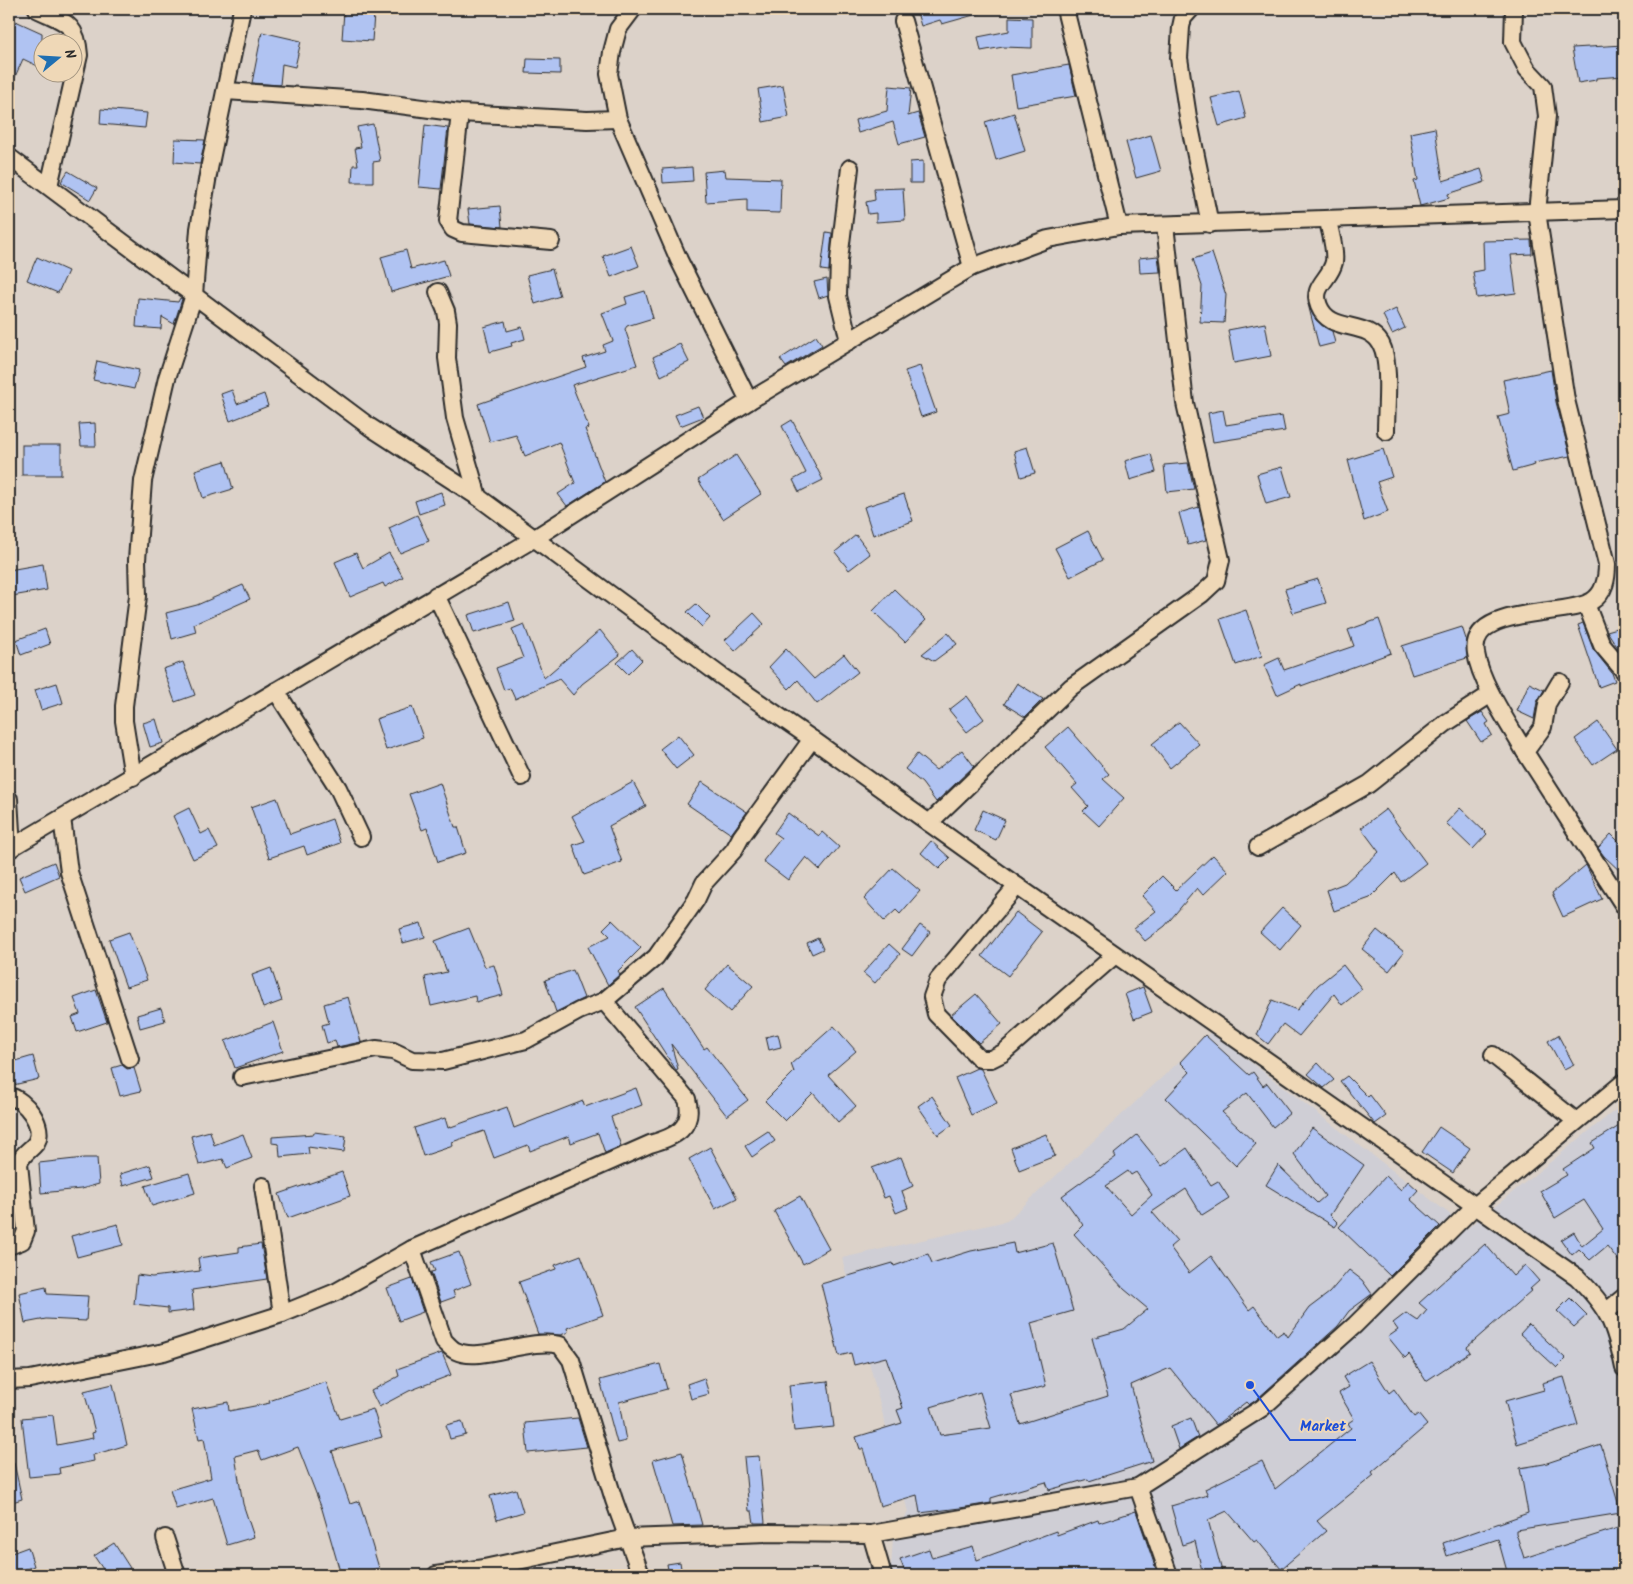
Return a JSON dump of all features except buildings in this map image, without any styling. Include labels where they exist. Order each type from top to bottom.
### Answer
[{"type":"street","points":[[37,9],[64,22],[78,36],[79,55],[50,186]]},
{"type":"street","points":[[133,777],[124,721],[124,706],[138,596],[138,560],[143,481],[167,378],[194,295],[199,229],[206,186],[242,9]]},
{"type":"street","points":[[633,9],[618,29],[612,52],[609,74],[618,119],[679,260],[749,401]]},
{"type":"street","points":[[1066,9],[1119,226]]},
{"type":"street","points":[[1191,9],[1183,18],[1179,58],[1188,117],[1210,224]]},
{"type":"street","points":[[1514,9],[1513,42],[1527,69],[1543,86],[1547,116],[1537,212],[1566,400],[1607,564],[1604,586],[1599,595],[1586,604],[1536,612],[1490,624],[1482,630],[1477,640],[1475,652],[1491,694],[1525,752],[1624,906]]},
{"type":"street","points":[[903,21],[972,267]]},
{"type":"street","points":[[226,90],[362,100],[460,113],[587,120],[618,119]]},
{"type":"street","points":[[460,113],[448,221],[453,229],[462,233],[551,241]]},
{"type":"street","points":[[9,157],[370,427],[478,497],[721,676],[1016,886],[1577,1278],[1607,1311],[1623,1360]]},
{"type":"street","points":[[849,341],[838,296],[839,260],[850,168]]},
{"type":"street","points":[[9,799],[10,848],[535,538],[749,401],[972,267],[1048,239],[1119,226],[1624,209]]},
{"type":"street","points":[[1328,220],[1334,262],[1317,290],[1316,298],[1323,315],[1330,321],[1364,329],[1372,334],[1380,343],[1386,363],[1386,431]]},
{"type":"street","points":[[929,823],[1071,687],[1202,594],[1216,582],[1221,560],[1185,403],[1165,225]]},
{"type":"street","points":[[438,292],[446,311],[448,322],[446,358],[455,418],[478,497]]},
{"type":"street","points":[[436,595],[522,777]]},
{"type":"street","points":[[1586,604],[1602,645],[1624,671]]},
{"type":"street","points":[[1525,752],[1543,727],[1547,704],[1560,682]]},
{"type":"street","points":[[276,691],[338,788],[361,837]]},
{"type":"street","points":[[1258,847],[1369,784],[1446,723],[1491,694]]},
{"type":"street","points":[[242,1077],[376,1049],[393,1051],[412,1060],[443,1061],[526,1040],[604,1001],[656,956],[696,900],[704,883],[734,850],[741,837],[812,739]]},
{"type":"street","points":[[62,818],[69,872],[130,1059]]},
{"type":"street","points":[[1016,886],[938,980],[932,997],[936,1014],[980,1059],[991,1059],[1003,1053],[1115,955]]},
{"type":"street","points":[[9,1380],[30,1379],[164,1352],[282,1314],[336,1292],[412,1249],[650,1144],[670,1138],[686,1126],[691,1111],[688,1099],[604,1001]]},
{"type":"street","points":[[1493,1055],[1576,1121]]},
{"type":"street","points":[[436,1575],[485,1572],[628,1538],[767,1533],[871,1534],[1138,1487],[1262,1408],[1355,1325],[1475,1206],[1624,1082]]},
{"type":"street","points":[[9,1096],[25,1105],[33,1116],[39,1132],[36,1142],[21,1156],[18,1164],[26,1231],[22,1241],[9,1246]]},
{"type":"street","points":[[263,1186],[282,1314]]},
{"type":"street","points":[[412,1249],[444,1341],[454,1351],[476,1354],[546,1341],[560,1345],[570,1360],[641,1575]]},
{"type":"street","points":[[1607,1311],[1624,1297]]},
{"type":"street","points":[[1138,1487],[1168,1575]]},
{"type":"street","points":[[871,1534],[883,1575]]},
{"type":"street","points":[[165,1538],[177,1575]]},
{"type":"shaded area","points":[[1211,1032],[1468,1228],[1624,1103],[1624,1575],[893,1575],[891,1568],[893,1538],[908,1512],[842,1258],[1007,1221]]},
{"type":"place","name":"Market","points":[[1250,1385]]}]
